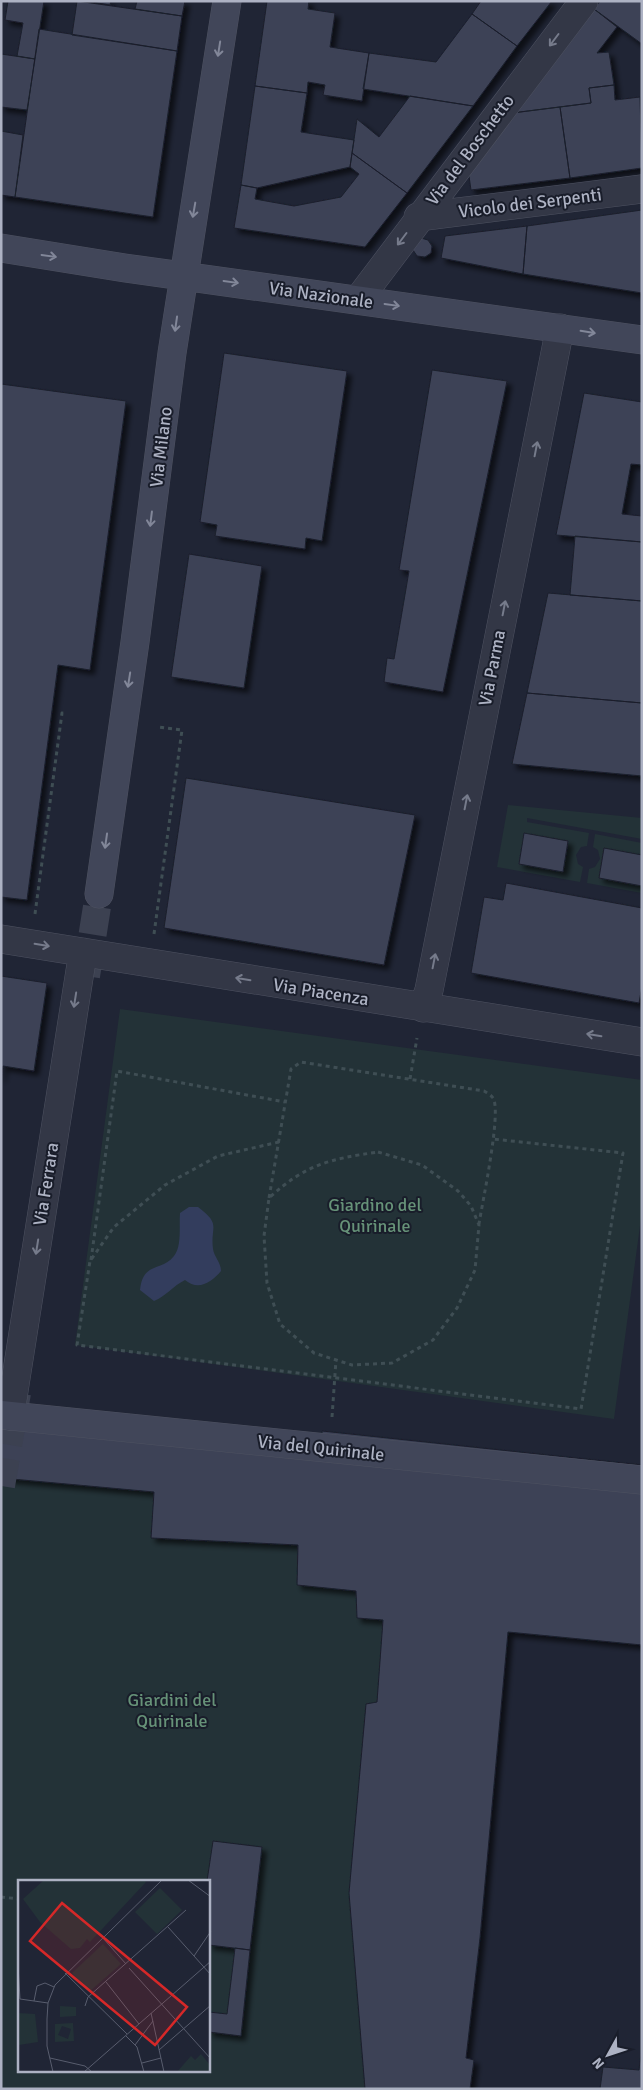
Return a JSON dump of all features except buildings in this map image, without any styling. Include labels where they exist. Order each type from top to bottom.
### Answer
[{"type":"street","name":"Via Milano","points":[[99,894],[135,642],[183,275],[227,1]]},
{"type":"street","name":"Via del Boschetto","points":[[358,300],[418,218],[584,1]]},
{"type":"street","name":"Vicolo dei Serpenti","points":[[418,218],[642,189]]},
{"type":"street","name":"Via Nazionale","points":[[1,248],[642,340]]},
{"type":"street","name":"Via Parma","points":[[422,1008],[429,990],[560,328]]},
{"type":"street","name":"Via Piacenza","points":[[1,939],[642,1042]]},
{"type":"street","name":"Via Ferrara","points":[[6,1416],[83,952]]},
{"type":"street","name":"Via del Quirinale","points":[[6,1416],[642,1480]]},
{"type":"path","points":[[35,914],[62,713],[67,714]]},
{"type":"path","points":[[154,934],[182,730],[159,727]]},
{"type":"path","points":[[410,1079],[422,1008]]},
{"type":"path","points":[[301,1062],[410,1079],[484,1091],[493,1098],[495,1104],[493,1139],[479,1225],[475,1270],[457,1308],[433,1340],[392,1363],[352,1365],[314,1353],[280,1324],[267,1284],[264,1236],[291,1069],[301,1062]]},
{"type":"path","points":[[285,1102],[117,1071],[77,1345],[581,1409],[624,1153],[493,1139]]},
{"type":"path","points":[[90,1261],[114,1227],[165,1185],[218,1156],[279,1142]]},
{"type":"path","points":[[269,1198],[300,1173],[336,1158],[378,1152],[422,1165],[458,1191],[471,1206],[479,1225]]},
{"type":"path","points":[[332,1417],[336,1360]]},
{"type":"path","points":[[1,1897],[18,1899]]},
{"type":"green space","points":[[508,805],[642,818],[642,839],[527,818],[527,822],[589,833],[587,846],[581,847],[576,855],[578,864],[583,867],[580,882],[497,867]]},
{"type":"green space","points":[[595,834],[642,843],[642,893],[587,883],[589,869],[595,867],[600,859],[598,850],[593,847]]},
{"type":"green space","name":"Giardino del Quirinale","points":[[120,1009],[642,1080],[642,1211],[614,1419],[75,1345]]},
{"type":"green space","name":"Giardini del Quirinale","points":[[1,1478],[154,1492],[151,1538],[298,1545],[297,1585],[356,1591],[357,1618],[383,1620],[377,1702],[366,1704],[349,1893],[365,2089],[1,2089]]},
{"type":"water","points":[[189,1207],[198,1207],[213,1222],[213,1249],[221,1271],[204,1284],[195,1285],[185,1280],[154,1301],[140,1290],[142,1281],[149,1271],[169,1261],[177,1252],[180,1213]]},
{"type":"tunnel","points":[[86,976],[99,894]]},
{"type":"tunnel","points":[[1,1486],[17,1393]]}]
